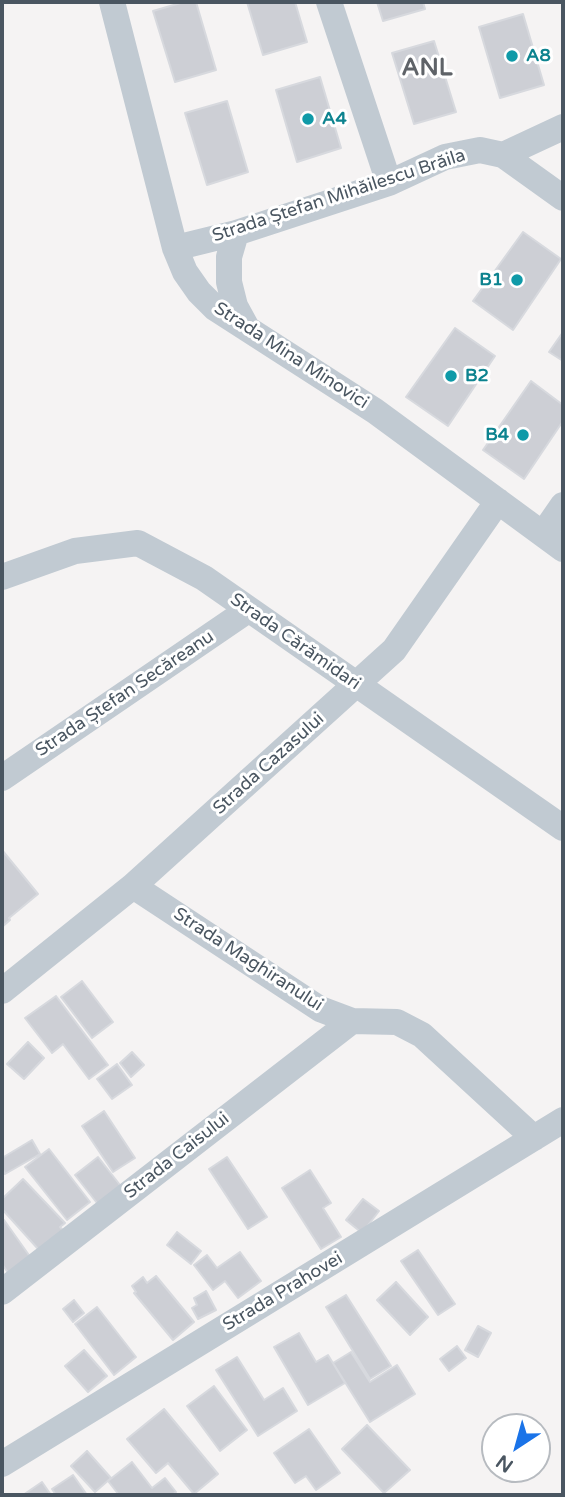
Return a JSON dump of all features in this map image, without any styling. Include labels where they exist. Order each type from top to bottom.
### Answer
[{"type":"street","name":"Strada Mina Minovici","points":[[113,2],[175,248],[184,272],[199,292],[215,309],[375,411],[553,541]]},
{"type":"street","points":[[329,2],[389,183]]},
{"type":"street","name":"Strada Ștefan Mihăilescu Brăila","points":[[175,248],[236,233],[389,183],[445,157],[480,150],[503,155],[563,127]]},
{"type":"street","points":[[503,155],[563,198]]},
{"type":"street","points":[[236,233],[229,257],[229,282],[235,306],[247,328]]},
{"type":"street","name":"Strada Cazasului","points":[[2,991],[133,886],[394,650],[498,501]]},
{"type":"street","points":[[553,541],[563,505]]},
{"type":"street","name":"Strada Cărămidari","points":[[2,577],[75,551],[138,543],[204,578],[563,828]]},
{"type":"street","name":"Strada Ștefan Secăreanu","points":[[2,778],[248,610]]},
{"type":"street","name":"Strada Maghiranului","points":[[133,886],[320,1009],[352,1021],[397,1022],[422,1035],[534,1138]]},
{"type":"street","name":"Strada Caisului","points":[[2,1292],[352,1021]]},
{"type":"street","name":"Strada Prahovei","points":[[2,1464],[563,1120]]},
{"type":"building","points":[[184,2],[196,2],[216,70],[175,82],[153,11]]},
{"type":"building","points":[[247,2],[295,2],[307,42],[263,55]]},
{"type":"building","points":[[377,2],[423,2],[425,9],[383,21]]},
{"type":"building","name":"A8","points":[[523,14],[544,85],[500,98],[479,27]]},
{"type":"building","points":[[434,41],[456,112],[414,124],[392,53]]},
{"type":"building","name":"A4","points":[[320,77],[341,148],[297,162],[276,90]]},
{"type":"building","points":[[227,101],[248,172],[207,185],[185,113]]},
{"type":"building","name":"B1","points":[[523,232],[561,259],[513,330],[473,301]]},
{"type":"building","name":"B2","points":[[455,328],[495,356],[448,426],[406,397]]},
{"type":"building","points":[[563,332],[563,361],[549,352]]},
{"type":"building","name":"B4","points":[[531,381],[563,405],[563,421],[524,479],[483,450]]},
{"type":"building","points":[[2,850],[38,894],[2,927]]},
{"type":"building","points":[[82,981],[113,1022],[92,1038],[61,997]]},
{"type":"building","points":[[56,996],[108,1065],[89,1079],[63,1044],[52,1053],[25,1018]]},
{"type":"building","points":[[28,1042],[44,1058],[24,1079],[7,1064]]},
{"type":"building","points":[[132,1052],[144,1065],[131,1077],[120,1063]]},
{"type":"building","points":[[117,1064],[132,1085],[112,1099],[97,1079]]},
{"type":"building","points":[[104,1111],[135,1158],[113,1172],[82,1126]]},
{"type":"building","points":[[32,1140],[40,1154],[5,1174],[2,1158]]},
{"type":"building","points":[[49,1149],[90,1202],[67,1220],[25,1167]]},
{"type":"building","points":[[98,1157],[131,1199],[108,1217],[75,1175]]},
{"type":"building","points":[[227,1157],[267,1217],[248,1229],[209,1169]]},
{"type":"building","points":[[310,1170],[331,1203],[323,1208],[341,1237],[321,1249],[282,1188]]},
{"type":"building","points":[[23,1179],[65,1223],[60,1227],[71,1239],[48,1260],[2,1209],[2,1199]]},
{"type":"building","points":[[363,1199],[379,1211],[362,1233],[346,1220]]},
{"type":"building","points":[[4,1220],[36,1265],[13,1280],[2,1264]]},
{"type":"building","points":[[177,1232],[201,1251],[191,1264],[167,1245]]},
{"type":"building","points":[[418,1250],[455,1304],[438,1315],[401,1261]]},
{"type":"building","points":[[240,1252],[261,1281],[238,1298],[225,1281],[213,1290],[194,1265],[207,1255],[217,1268]]},
{"type":"building","points":[[156,1276],[194,1322],[173,1340],[134,1293],[136,1292],[132,1286],[143,1277],[147,1283]]},
{"type":"building","points":[[396,1282],[428,1317],[410,1335],[377,1300]]},
{"type":"building","points":[[206,1291],[216,1310],[198,1319],[192,1308],[197,1305],[194,1298]]},
{"type":"building","points":[[346,1295],[391,1366],[370,1379],[326,1307]]},
{"type":"building","points":[[74,1300],[84,1313],[73,1322],[63,1309]]},
{"type":"building","points":[[97,1307],[136,1357],[114,1375],[75,1324]]},
{"type":"building","points":[[478,1326],[491,1333],[478,1357],[465,1350]]},
{"type":"building","points":[[299,1333],[316,1362],[328,1355],[345,1383],[308,1405],[274,1347]]},
{"type":"building","points":[[457,1346],[466,1358],[449,1371],[440,1359]]},
{"type":"building","points":[[84,1350],[107,1376],[88,1392],[65,1366]]},
{"type":"building","points":[[351,1352],[370,1382],[397,1365],[415,1394],[370,1422],[333,1363]]},
{"type":"building","points":[[237,1357],[264,1400],[283,1388],[297,1411],[258,1436],[216,1370]]},
{"type":"building","points":[[214,1386],[247,1430],[220,1451],[187,1406]]},
{"type":"building","points":[[164,1409],[218,1474],[194,1494],[168,1463],[156,1473],[127,1439]]},
{"type":"building","points":[[367,1425],[410,1470],[384,1493],[342,1449]]},
{"type":"building","points":[[309,1429],[340,1473],[316,1490],[306,1476],[295,1483],[274,1453]]},
{"type":"building","points":[[87,1451],[111,1478],[95,1492],[71,1466]]},
{"type":"building","points":[[132,1462],[152,1488],[165,1478],[176,1492],[172,1495],[119,1495],[108,1481]]},
{"type":"building","points":[[73,1475],[87,1495],[56,1495],[52,1489]]},
{"type":"building","points":[[42,1482],[51,1495],[23,1495]]},
{"type":"place","name":"A8","points":[[512,56]]},
{"type":"place","name":"A4","points":[[308,119]]},
{"type":"place","name":"B1","points":[[517,280]]},
{"type":"place","name":"B2","points":[[451,376]]},
{"type":"place","name":"B4","points":[[523,435]]},
{"type":"district","name":"ANL","points":[[427,69]]}]
